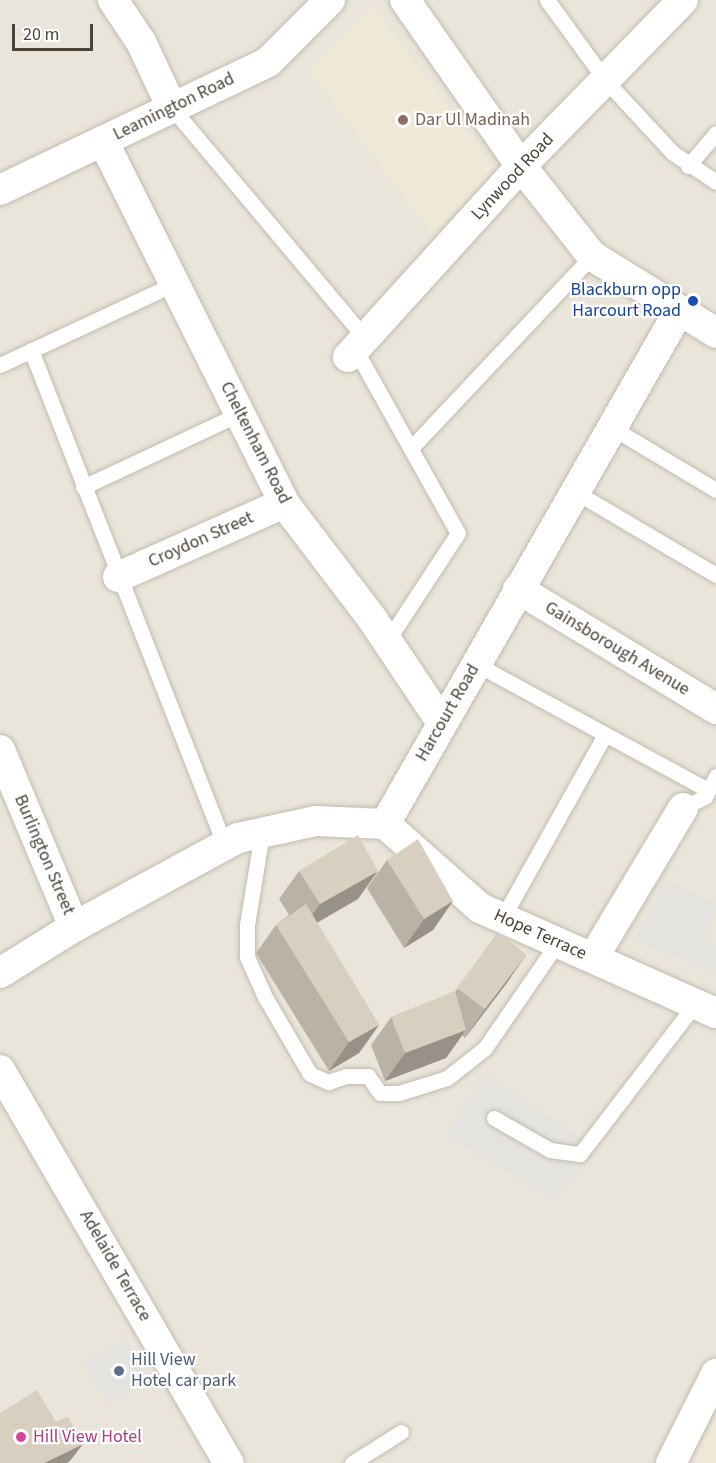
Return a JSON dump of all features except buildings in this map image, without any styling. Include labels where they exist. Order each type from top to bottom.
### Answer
[{"type":"street","name":"Leamington Road","points":[[0,190],[268,62],[330,0]]},
{"type":"street","points":[[405,0],[521,166],[592,256],[716,333]]},
{"type":"street","name":"Lynwood Road","points":[[356,348],[521,166],[683,0]]},
{"type":"street","points":[[122,3],[172,108]]},
{"type":"street","name":"Cheltenham Road","points":[[103,141],[284,503],[387,641],[442,723]]},
{"type":"street","name":"Harcourt Road","points":[[385,824],[678,310]]},
{"type":"street","name":"Croydon Street","points":[[118,577],[284,503]]},
{"type":"street","name":"Gainsborough Avenue","points":[[518,589],[716,709]]},
{"type":"street","name":"Burlington Street","points":[[0,750],[5,780],[74,927]]},
{"type":"street","points":[[593,958],[683,808]]},
{"type":"street","points":[[0,973],[74,927],[225,846],[262,833],[316,821],[385,824]]},
{"type":"street","name":"Hope Terrace","points":[[385,824],[480,908],[706,1008]]},
{"type":"street","name":"Adelaide Terrace","points":[[0,1070],[229,1463]]},
{"type":"street","points":[[671,1463],[716,1374]]},
{"type":"lane","points":[[547,0],[606,81],[688,166],[716,182]]},
{"type":"lane","points":[[172,108],[356,348],[458,533],[387,641]]},
{"type":"lane","points":[[688,166],[716,133]]},
{"type":"lane","points":[[411,448],[592,256]]},
{"type":"lane","points":[[0,364],[174,284]]},
{"type":"lane","points":[[31,350],[225,846]]},
{"type":"lane","points":[[83,487],[239,414]]},
{"type":"lane","points":[[611,427],[716,490]]},
{"type":"lane","points":[[574,491],[716,575]]},
{"type":"lane","points":[[476,664],[604,736],[708,790]]},
{"type":"lane","points":[[503,917],[604,736]]},
{"type":"lane","points":[[683,808],[705,797],[716,776]]},
{"type":"lane","points":[[262,833],[247,925],[247,957],[265,997],[310,1074],[328,1082],[346,1076],[368,1076],[380,1093],[399,1093],[447,1078],[485,1048],[558,942]]},
{"type":"lane","points":[[494,1118],[550,1150],[580,1154],[706,1008]]},
{"type":"lane","points":[[352,1463],[401,1432]]},
{"type":"shaded area","points":[[0,0],[716,0],[716,1463],[0,1463]]},
{"type":"shaded area","name":"Dar Ul Madinah","points":[[373,7],[496,170],[432,233],[310,71]]},
{"type":"shaded area","points":[[667,880],[716,904],[706,940],[716,945],[716,972],[634,940]]},
{"type":"shaded area","points":[[485,1074],[596,1148],[553,1200],[447,1135]]},
{"type":"shaded area","name":"Hill View Hotel car park","points":[[128,1339],[152,1379],[109,1403],[85,1362]]},
{"type":"shaded area","points":[[716,1417],[716,1463],[693,1463]]},
{"type":"place","name":"Dar Ul Madinah","points":[[403,120]]},
{"type":"place","name":"Blackburn opp Harcourt Road","points":[[693,301]]},
{"type":"place","name":"Hill View Hotel car park","points":[[119,1371]]},
{"type":"place","name":"Hill View Hotel","points":[[21,1437]]}]
